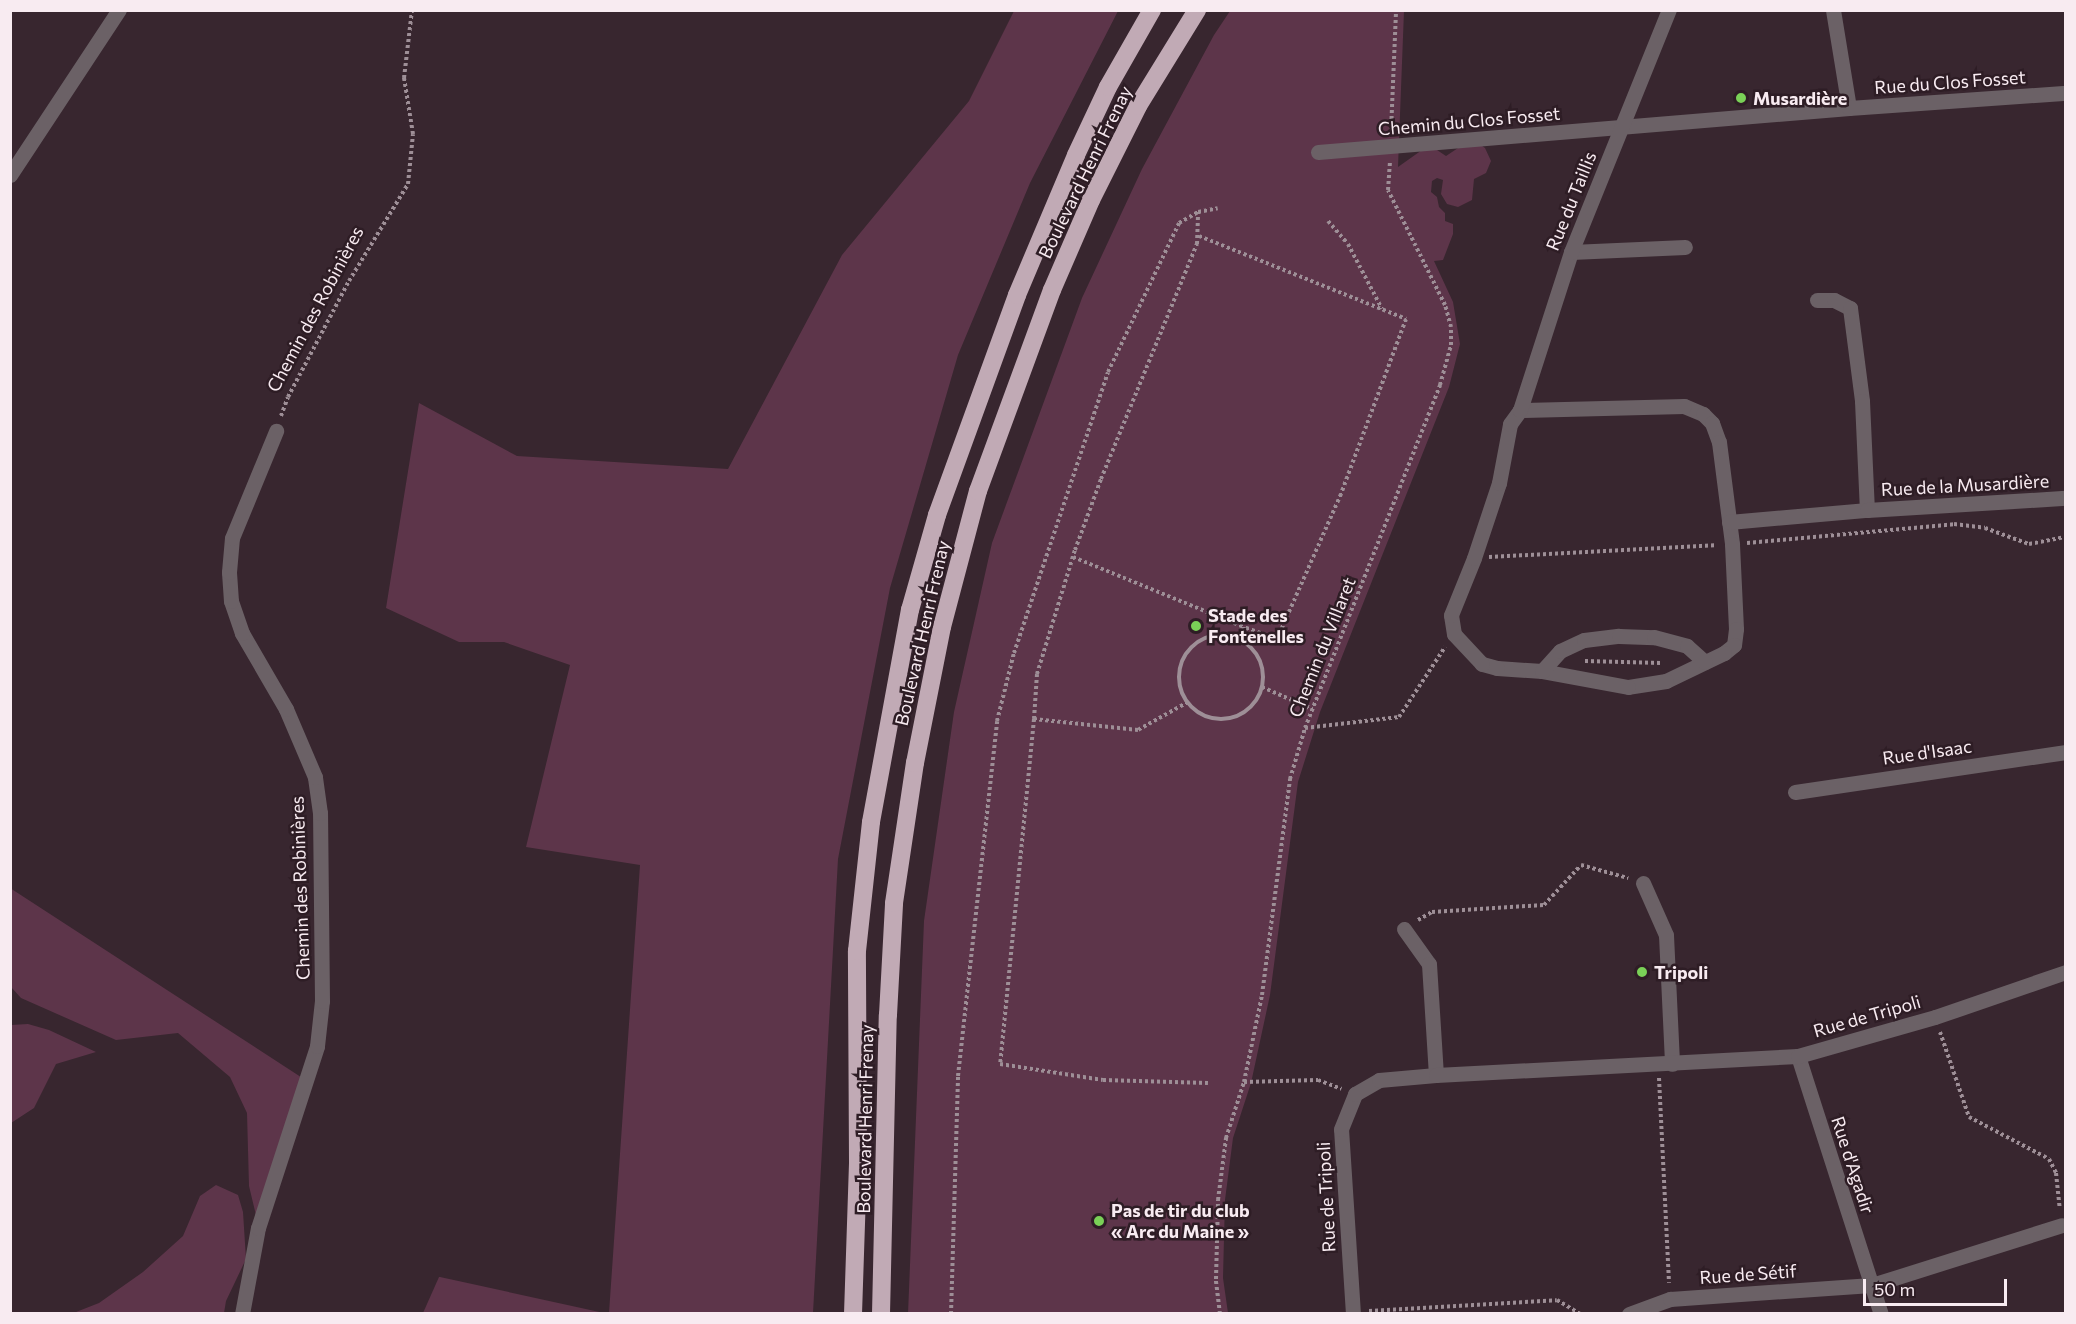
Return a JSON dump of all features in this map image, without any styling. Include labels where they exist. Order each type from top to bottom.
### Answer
[{"type":"highway","name":"Boulevard Henri Frenay","points":[[853,1314],[858,1162],[856,951],[871,822],[910,610],[937,515],[1017,296],[1076,154],[1108,87],[1152,10]]},
{"type":"highway","name":"Boulevard Henri Frenay","points":[[881,1314],[888,1015],[894,903],[915,763],[942,627],[978,491],[1052,290],[1091,201],[1138,106],[1197,10]]},
{"type":"street","points":[[10,175],[118,10]]},
{"type":"street","name":"Rue du Taillis","points":[[1520,410],[1571,252],[1669,10]]},
{"type":"street","points":[[1833,10],[1849,108]]},
{"type":"street","name":"Rue du Clos Fosset","points":[[1623,128],[1849,108],[2066,93]]},
{"type":"street","name":"Chemin du Clos Fosset","points":[[1318,152],[1623,128]]},
{"type":"street","points":[[1571,252],[1685,247]]},
{"type":"street","name":"Rue de la Musardière","points":[[1817,300],[1834,300],[1850,308],[1862,401],[1867,510]]},
{"type":"street","points":[[1684,406],[1703,414],[1712,423],[1719,442],[1729,522],[1737,629],[1734,645],[1706,662],[1666,681],[1628,687],[1545,667],[1497,668],[1482,664],[1454,634],[1452,615],[1474,558],[1498,483],[1510,424],[1520,410],[1684,406]]},
{"type":"street","name":"Chemin des Robinières","points":[[242,1314],[258,1228],[317,1046],[322,1000],[320,813],[315,777],[286,709],[242,633],[231,600],[229,572],[232,538],[276,431]]},
{"type":"street","name":"Rue de la Musardière","points":[[1729,522],[1867,510],[2066,498]]},
{"type":"street","points":[[1545,667],[1560,651],[1584,640],[1619,636],[1654,637],[1687,645],[1706,662]]},
{"type":"street","name":"Rue d'Isaac","points":[[1795,792],[2066,752]]},
{"type":"street","points":[[1643,883],[1666,935],[1665,1065]]},
{"type":"street","points":[[1404,930],[1429,964],[1436,1075]]},
{"type":"street","name":"Rue de Tripoli","points":[[1352,1313],[1341,1129],[1355,1094],[1379,1080],[1798,1056],[1935,1017],[2066,972]]},
{"type":"street","name":"Rue d'Agadir","points":[[1798,1056],[1881,1314]]},
{"type":"street","points":[[1872,1285],[2062,1225]]},
{"type":"street","name":"Rue de Sétif","points":[[1629,1314],[1670,1299],[1872,1285]]},
{"type":"path","name":"Chemin des Robinières","points":[[276,431],[288,397],[321,334],[408,183],[412,134],[404,78],[412,10]]},
{"type":"path","name":"Chemin du Villaret","points":[[1220,1314],[1216,1279],[1218,1200],[1226,1138],[1244,1082],[1262,995],[1290,779],[1312,709],[1440,385],[1451,345],[1451,327],[1445,305],[1388,190],[1396,10]]},
{"type":"path","points":[[951,1314],[958,1076],[997,721],[1014,653],[1108,372],[1179,222],[1198,212],[1218,208]]},
{"type":"path","points":[[1198,212],[1199,236],[1072,557],[1037,674],[1000,1064],[1103,1080],[1208,1083]]},
{"type":"path","points":[[1328,221],[1348,244],[1383,310]]},
{"type":"path","points":[[1072,557],[1277,639],[1341,494],[1406,319],[1199,236]]},
{"type":"path","points":[[1474,558],[1732,544],[1954,524],[1985,528],[2029,544],[2066,537]]},
{"type":"path","points":[[1242,640],[1244,627]]},
{"type":"path","points":[[1219,634],[1242,640],[1259,660],[1262,687],[1252,705],[1234,717],[1214,718],[1195,710],[1188,702],[1179,681],[1183,658],[1189,649],[1208,636],[1219,634]]},
{"type":"path","points":[[1305,728],[1399,717],[1454,634]]},
{"type":"path","points":[[1545,667],[1567,660],[1664,664]]},
{"type":"path","points":[[1262,687],[1312,709]]},
{"type":"path","points":[[1034,719],[1138,730],[1188,702]]},
{"type":"path","points":[[1404,930],[1432,912],[1544,905],[1581,865],[1643,883]]},
{"type":"path","points":[[1935,1017],[1969,1117],[2049,1159],[2056,1173],[2062,1225]]},
{"type":"path","points":[[1665,1065],[1670,1299]]},
{"type":"path","points":[[1244,1082],[1318,1080],[1355,1094]]},
{"type":"path","points":[[1352,1313],[1557,1300],[1580,1314]]},
{"type":"shaded area","points":[[1014,11],[1118,11],[1030,183],[958,355],[890,588],[838,859],[813,1313],[609,1313],[640,865],[526,847],[570,665],[504,642],[459,642],[386,608],[419,403],[517,456],[728,469],[842,255],[969,101]]},
{"type":"shaded area","name":"Stade des Fontenelles","points":[[1230,11],[1404,11],[1398,167],[1422,150],[1434,148],[1446,156],[1464,144],[1478,143],[1485,148],[1491,161],[1486,173],[1474,179],[1472,200],[1458,207],[1447,204],[1441,194],[1443,180],[1437,178],[1432,181],[1431,192],[1437,197],[1439,207],[1445,213],[1445,221],[1453,224],[1453,234],[1443,260],[1434,261],[1453,302],[1460,344],[1449,387],[1320,712],[1298,782],[1270,995],[1251,1083],[1233,1138],[1225,1200],[1223,1278],[1228,1313],[908,1314],[924,921],[954,712],[992,543],[1082,298],[1142,169],[1214,35]]},
{"type":"shaded area","points":[[10,888],[307,1081],[261,1236],[249,1186],[247,1113],[230,1077],[178,1033],[116,1040],[21,998],[11,987]]},
{"type":"shaded area","points":[[28,1024],[49,1030],[96,1052],[56,1064],[34,1108],[11,1123],[11,1025]]},
{"type":"shaded area","points":[[216,1185],[238,1195],[243,1212],[246,1259],[226,1301],[224,1313],[71,1314],[99,1303],[143,1272],[183,1236],[200,1196]]},
{"type":"shaded area","points":[[440,1277],[604,1313],[423,1313]]},
{"type":"place","name":"Musardière","points":[[1741,98]]},
{"type":"place","name":"Stade des Fontenelles","points":[[1196,626]]},
{"type":"place","name":"Tripoli","points":[[1642,972]]},
{"type":"place","name":"Pas de tir du club « Arc du Maine »","points":[[1099,1221]]}]
